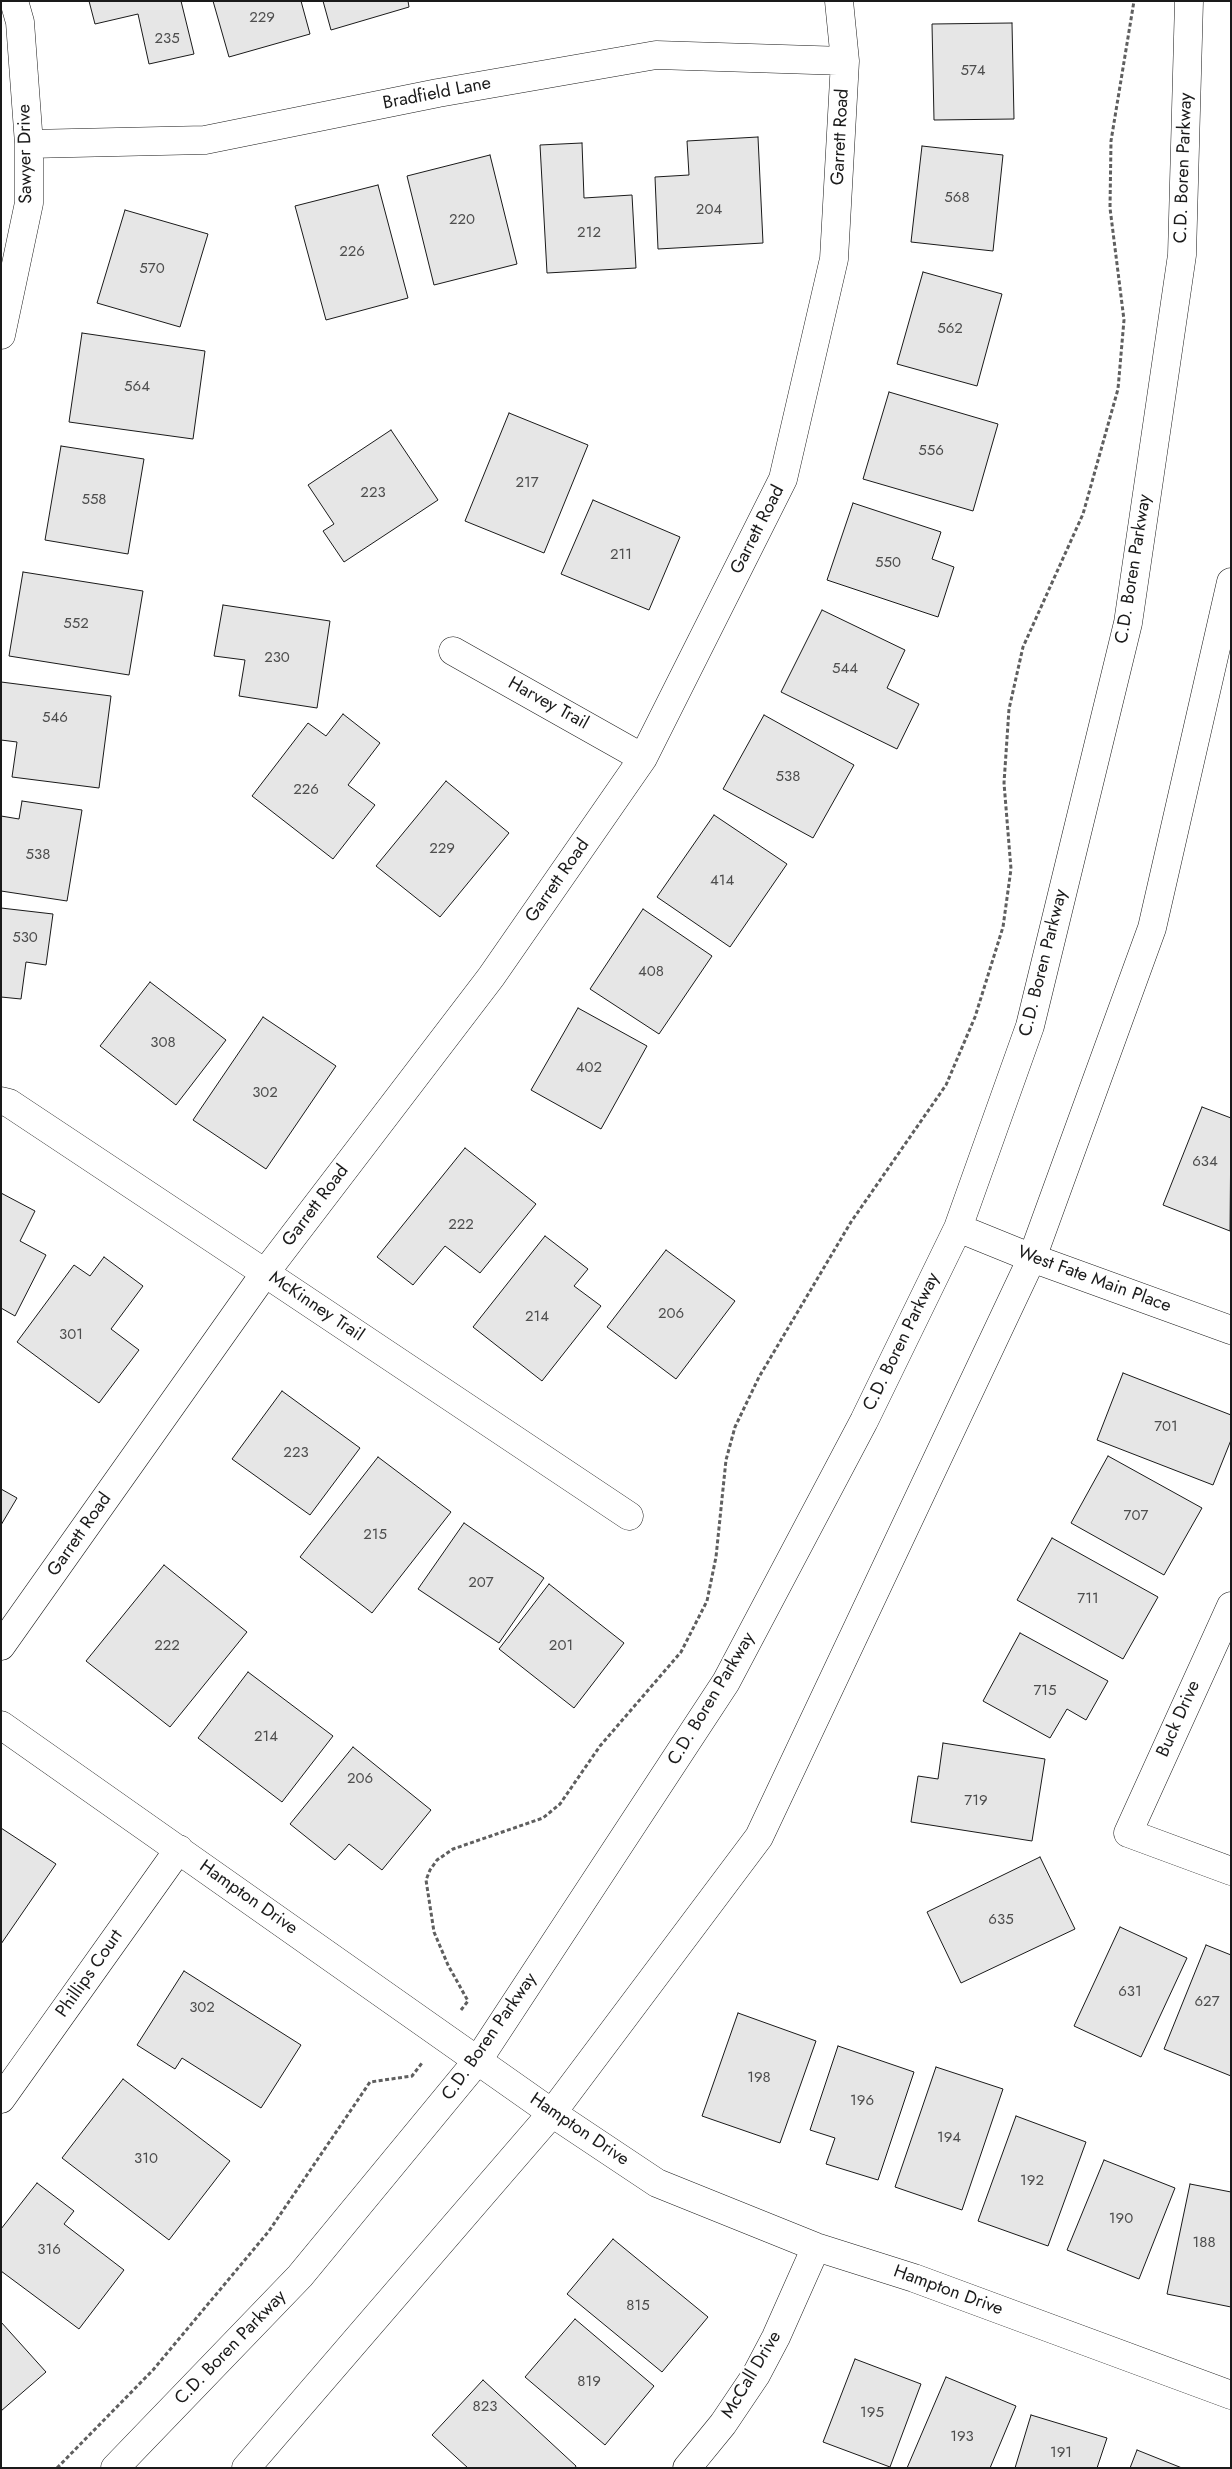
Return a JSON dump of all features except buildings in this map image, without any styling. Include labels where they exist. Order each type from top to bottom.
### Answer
[{"type":"street","name":"Sawyer Drive","points":[[1,335],[29,203],[29,144],[20,22],[14,1]]},
{"type":"street","name":"Garrett Road","points":[[1,1646],[265,1273],[491,977],[643,758],[783,479],[834,259],[846,61],[839,1]]},
{"type":"street","name":"C.D. Boren Parkway","points":[[115,2468],[300,2276],[478,2060],[726,1682],[864,1421],[958,1228],[1030,1026],[1128,623],[1182,255],[1189,1]]},
{"type":"street","name":"Bradfield Lane","points":[[29,144],[205,140],[438,93],[656,55],[846,61]]},
{"type":"street","points":[[246,2468],[552,2113],[759,1836],[1032,1258],[1152,928],[1231,582]]},
{"type":"street","name":"Harvey Trail","points":[[453,651],[643,758]]},
{"type":"street","name":"McKinney Trail","points":[[1,1101],[9,1103],[628,1516]]},
{"type":"street","name":"West Fate Main Place","points":[[958,1228],[1032,1258],[1231,1330]]},
{"type":"street","name":"Buck Drive","points":[[1231,1606],[1128,1833],[1231,1871]]},
{"type":"street","name":"Hampton Drive","points":[[1,1724],[552,2113],[657,2183],[816,2247],[914,2278],[1231,2395]]},
{"type":"street","name":"Phillips Court","points":[[1,2099],[179,1849]]},
{"type":"street","name":"McCall Drive","points":[[687,2468],[722,2424],[756,2375],[776,2337],[816,2247]]},
{"type":"path","points":[[57,2468],[153,2370],[269,2231],[370,2082],[412,2076],[468,2000],[448,1965],[434,1932],[426,1880],[430,1870],[437,1860],[453,1849],[543,1818],[560,1804],[600,1746],[682,1652],[707,1601],[716,1557],[726,1460],[735,1427],[759,1376],[851,1222],[946,1086],[975,1017],[1003,927],[1011,869],[1004,783],[1009,709],[1024,647],[1083,514],[1118,389],[1124,320],[1110,208],[1111,141],[1134,1]]}]
